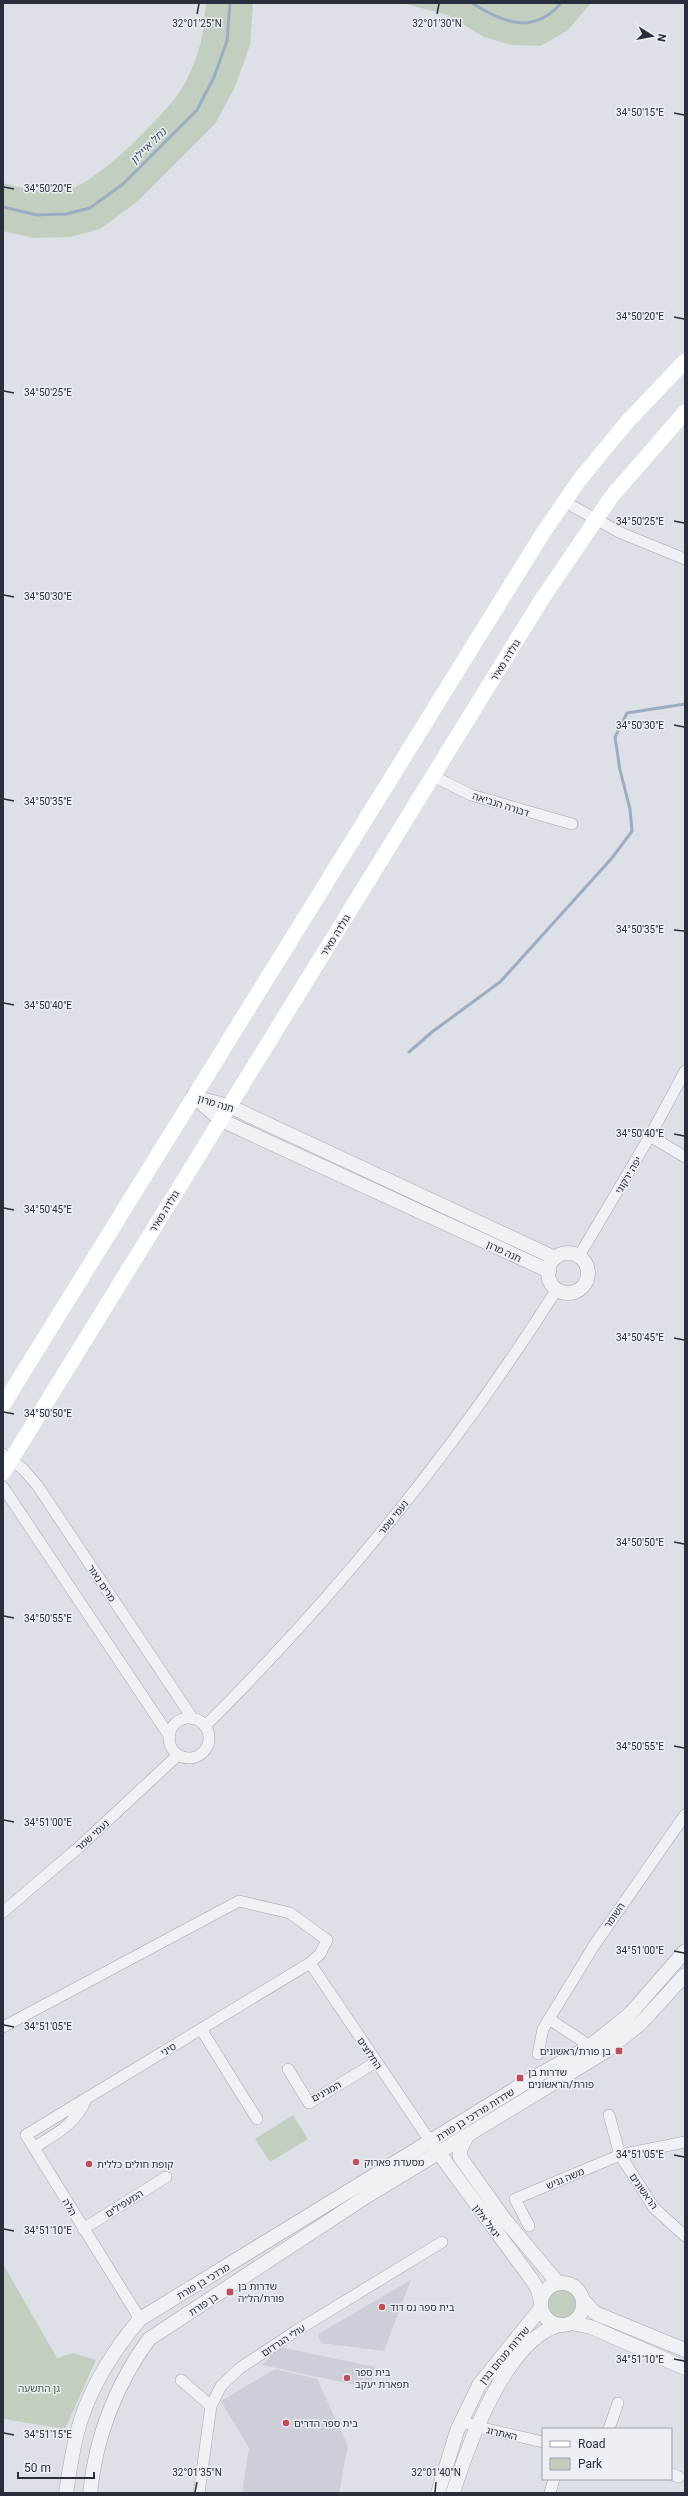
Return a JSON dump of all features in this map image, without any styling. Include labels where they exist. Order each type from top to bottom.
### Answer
[{"type":"main road","points":[[3,1405],[512,580],[580,479],[628,421],[685,361]]},
{"type":"main road","name":"גולדה מאיר","points":[[3,1473],[7,1457],[221,1120],[542,599],[617,490],[685,412]]},
{"type":"street","points":[[565,502],[595,520],[685,559]]},
{"type":"street","name":"דבורה הנביאה","points":[[433,776],[471,795],[572,824]]},
{"type":"street","name":"יפה ירקוני","points":[[579,1256],[650,1136],[685,1071]]},
{"type":"street","name":"חנה מרון","points":[[193,1096],[229,1106],[555,1258]]},
{"type":"street","name":"חנה מרון","points":[[193,1096],[221,1120],[549,1271]]},
{"type":"street","points":[[650,1136],[685,1157]]},
{"type":"street","points":[[564,1253],[579,1256],[588,1268],[585,1284],[572,1292],[557,1289],[552,1284],[549,1271],[555,1258],[564,1253]]},
{"type":"street","name":"נעמי שמר","points":[[205,1726],[260,1672],[369,1547],[440,1458],[485,1396],[557,1289]]},
{"type":"street","name":"מרים נאור","points":[[7,1457],[37,1486],[193,1719]]},
{"type":"street","points":[[3,1487],[170,1737],[173,1750],[178,1755],[194,1758],[206,1750],[209,1734],[205,1726],[193,1719],[178,1722],[173,1727],[170,1737]]},
{"type":"street","name":"נעמי שמר","points":[[3,1912],[84,1843],[178,1755]]},
{"type":"street","name":"השומר","points":[[538,2054],[543,2029],[593,1947],[685,1815]]},
{"type":"street","name":"סיני","points":[[3,2027],[239,1901],[290,1913],[327,1940],[320,1954],[310,1964],[26,2135]]},
{"type":"street","name":"שדרות מרדכי בן פורת","points":[[434,2147],[533,2078],[590,2046],[630,2014],[685,1952]]},
{"type":"street","name":"החלוצים","points":[[310,1964],[434,2147]]},
{"type":"street","name":"שדרות מרדכי בן פורת","points":[[434,2147],[467,2136],[606,2051],[640,2024],[685,1975]]},
{"type":"street","points":[[549,2019],[590,2046]]},
{"type":"street","points":[[201,2029],[257,2118]]},
{"type":"street","name":"המגינים","points":[[288,2069],[309,2103],[376,2062]]},
{"type":"street","points":[[35,2147],[71,2122],[80,2112],[86,2099]]},
{"type":"street","name":"הראשונים","points":[[610,2115],[620,2155],[654,2208],[685,2236]]},
{"type":"street","name":"הלה","points":[[26,2135],[35,2147],[83,2229],[140,2320]]},
{"type":"street","name":"יגאל אלון","points":[[467,2136],[460,2150],[460,2157],[505,2220],[558,2283]]},
{"type":"street","points":[[620,2155],[685,2142]]},
{"type":"street","name":"יגאל אלון","points":[[434,2147],[536,2286],[541,2305]]},
{"type":"street","name":"מרדכי בן פורת","points":[[66,2493],[77,2433],[86,2408],[101,2374],[121,2342],[140,2320],[434,2147]]},
{"type":"street","name":"בן פורת","points":[[90,2493],[93,2464],[105,2420],[116,2393],[132,2362],[150,2339],[434,2147]]},
{"type":"street","name":"משה גניש","points":[[498,2235],[505,2220],[517,2203],[515,2200],[620,2155]]},
{"type":"street","name":"המעפילים","points":[[83,2229],[166,2177]]},
{"type":"street","points":[[517,2203],[529,2226]]},
{"type":"street","name":"עולי הגרדום","points":[[199,2493],[211,2406],[221,2386],[240,2368],[296,2331],[442,2242]]},
{"type":"street","points":[[685,2350],[595,2313],[583,2300],[581,2294],[571,2284],[558,2283],[546,2290],[541,2305],[547,2319],[565,2324],[591,2327],[685,2368]]},
{"type":"street","points":[[565,2324],[580,2316],[583,2300]]},
{"type":"street","name":"שדרות מנחם בגין","points":[[438,2493],[461,2421],[478,2385],[541,2305]]},
{"type":"street","name":"שדרות מנחם בגין","points":[[453,2493],[464,2458],[490,2397],[522,2352],[545,2329],[565,2324]]},
{"type":"street","points":[[181,2380],[211,2406]]},
{"type":"street","points":[[609,2428],[618,2403]]},
{"type":"street","name":"האתרוג","points":[[461,2421],[478,2427],[542,2442]]},
{"type":"street","points":[[550,2493],[554,2480]]},
{"type":"shaded area","name":"בית ספר נס דוד","points":[[411,2280],[384,2351],[321,2343],[318,2334]]},
{"type":"shaded area","name":"בית ספר תפארת יעקב","points":[[280,2347],[375,2367],[370,2388],[262,2365]]},
{"type":"shaded area","name":"בית ספר הדרים","points":[[275,2369],[317,2379],[348,2446],[339,2493],[242,2493],[249,2448],[221,2401]]},
{"type":"green space","points":[[206,3],[253,3],[250,45],[235,87],[215,124],[137,202],[100,229],[70,237],[34,238],[3,231],[3,183],[48,192],[63,191],[76,187],[91,178],[124,152],[154,122],[176,97],[187,79],[198,52],[202,36]]},
{"type":"green space","points":[[402,3],[591,3],[568,30],[541,46],[512,45],[484,37],[448,15]]},
{"type":"green space","points":[[293,2115],[308,2139],[270,2162],[255,2139]]},
{"type":"green space","name":"גן התשעה","points":[[3,2264],[57,2358],[73,2353],[96,2360],[65,2429],[3,2419]]},
{"type":"green space","points":[[559,2287],[565,2287],[569,2288],[576,2294],[579,2304],[578,2311],[572,2318],[565,2321],[559,2321],[555,2320],[548,2314],[545,2307],[545,2301],[546,2297],[552,2290]]},
{"type":"waterway","name":"נחל איילון","points":[[3,207],[37,215],[66,214],[90,208],[123,184],[197,110],[214,77],[227,41],[230,3]]},
{"type":"waterway","name":"נחל איילון","points":[[472,3],[495,16],[518,22],[529,22],[540,19],[551,13],[561,3]]},
{"type":"waterway","points":[[409,1052],[432,1032],[500,982],[612,858],[632,831],[630,809],[620,770],[615,737],[627,713],[685,704]]},
{"type":"place","name":"בן פורת/ראשונים","points":[[619,2051]]},
{"type":"place","name":"שדרות בן פורת/הראשונים","points":[[520,2078]]},
{"type":"place","name":"מסעדת פארוק","points":[[356,2162]]},
{"type":"place","name":"קופת חולים כללית","points":[[89,2164]]},
{"type":"place","name":"שדרות בן פורת/הל״ה","points":[[230,2292]]},
{"type":"place","name":"בית ספר נס דוד","points":[[382,2307]]},
{"type":"place","name":"בית ספר תפארת יעקב","points":[[347,2378]]},
{"type":"place","name":"בית ספר הדרים","points":[[286,2423]]}]
